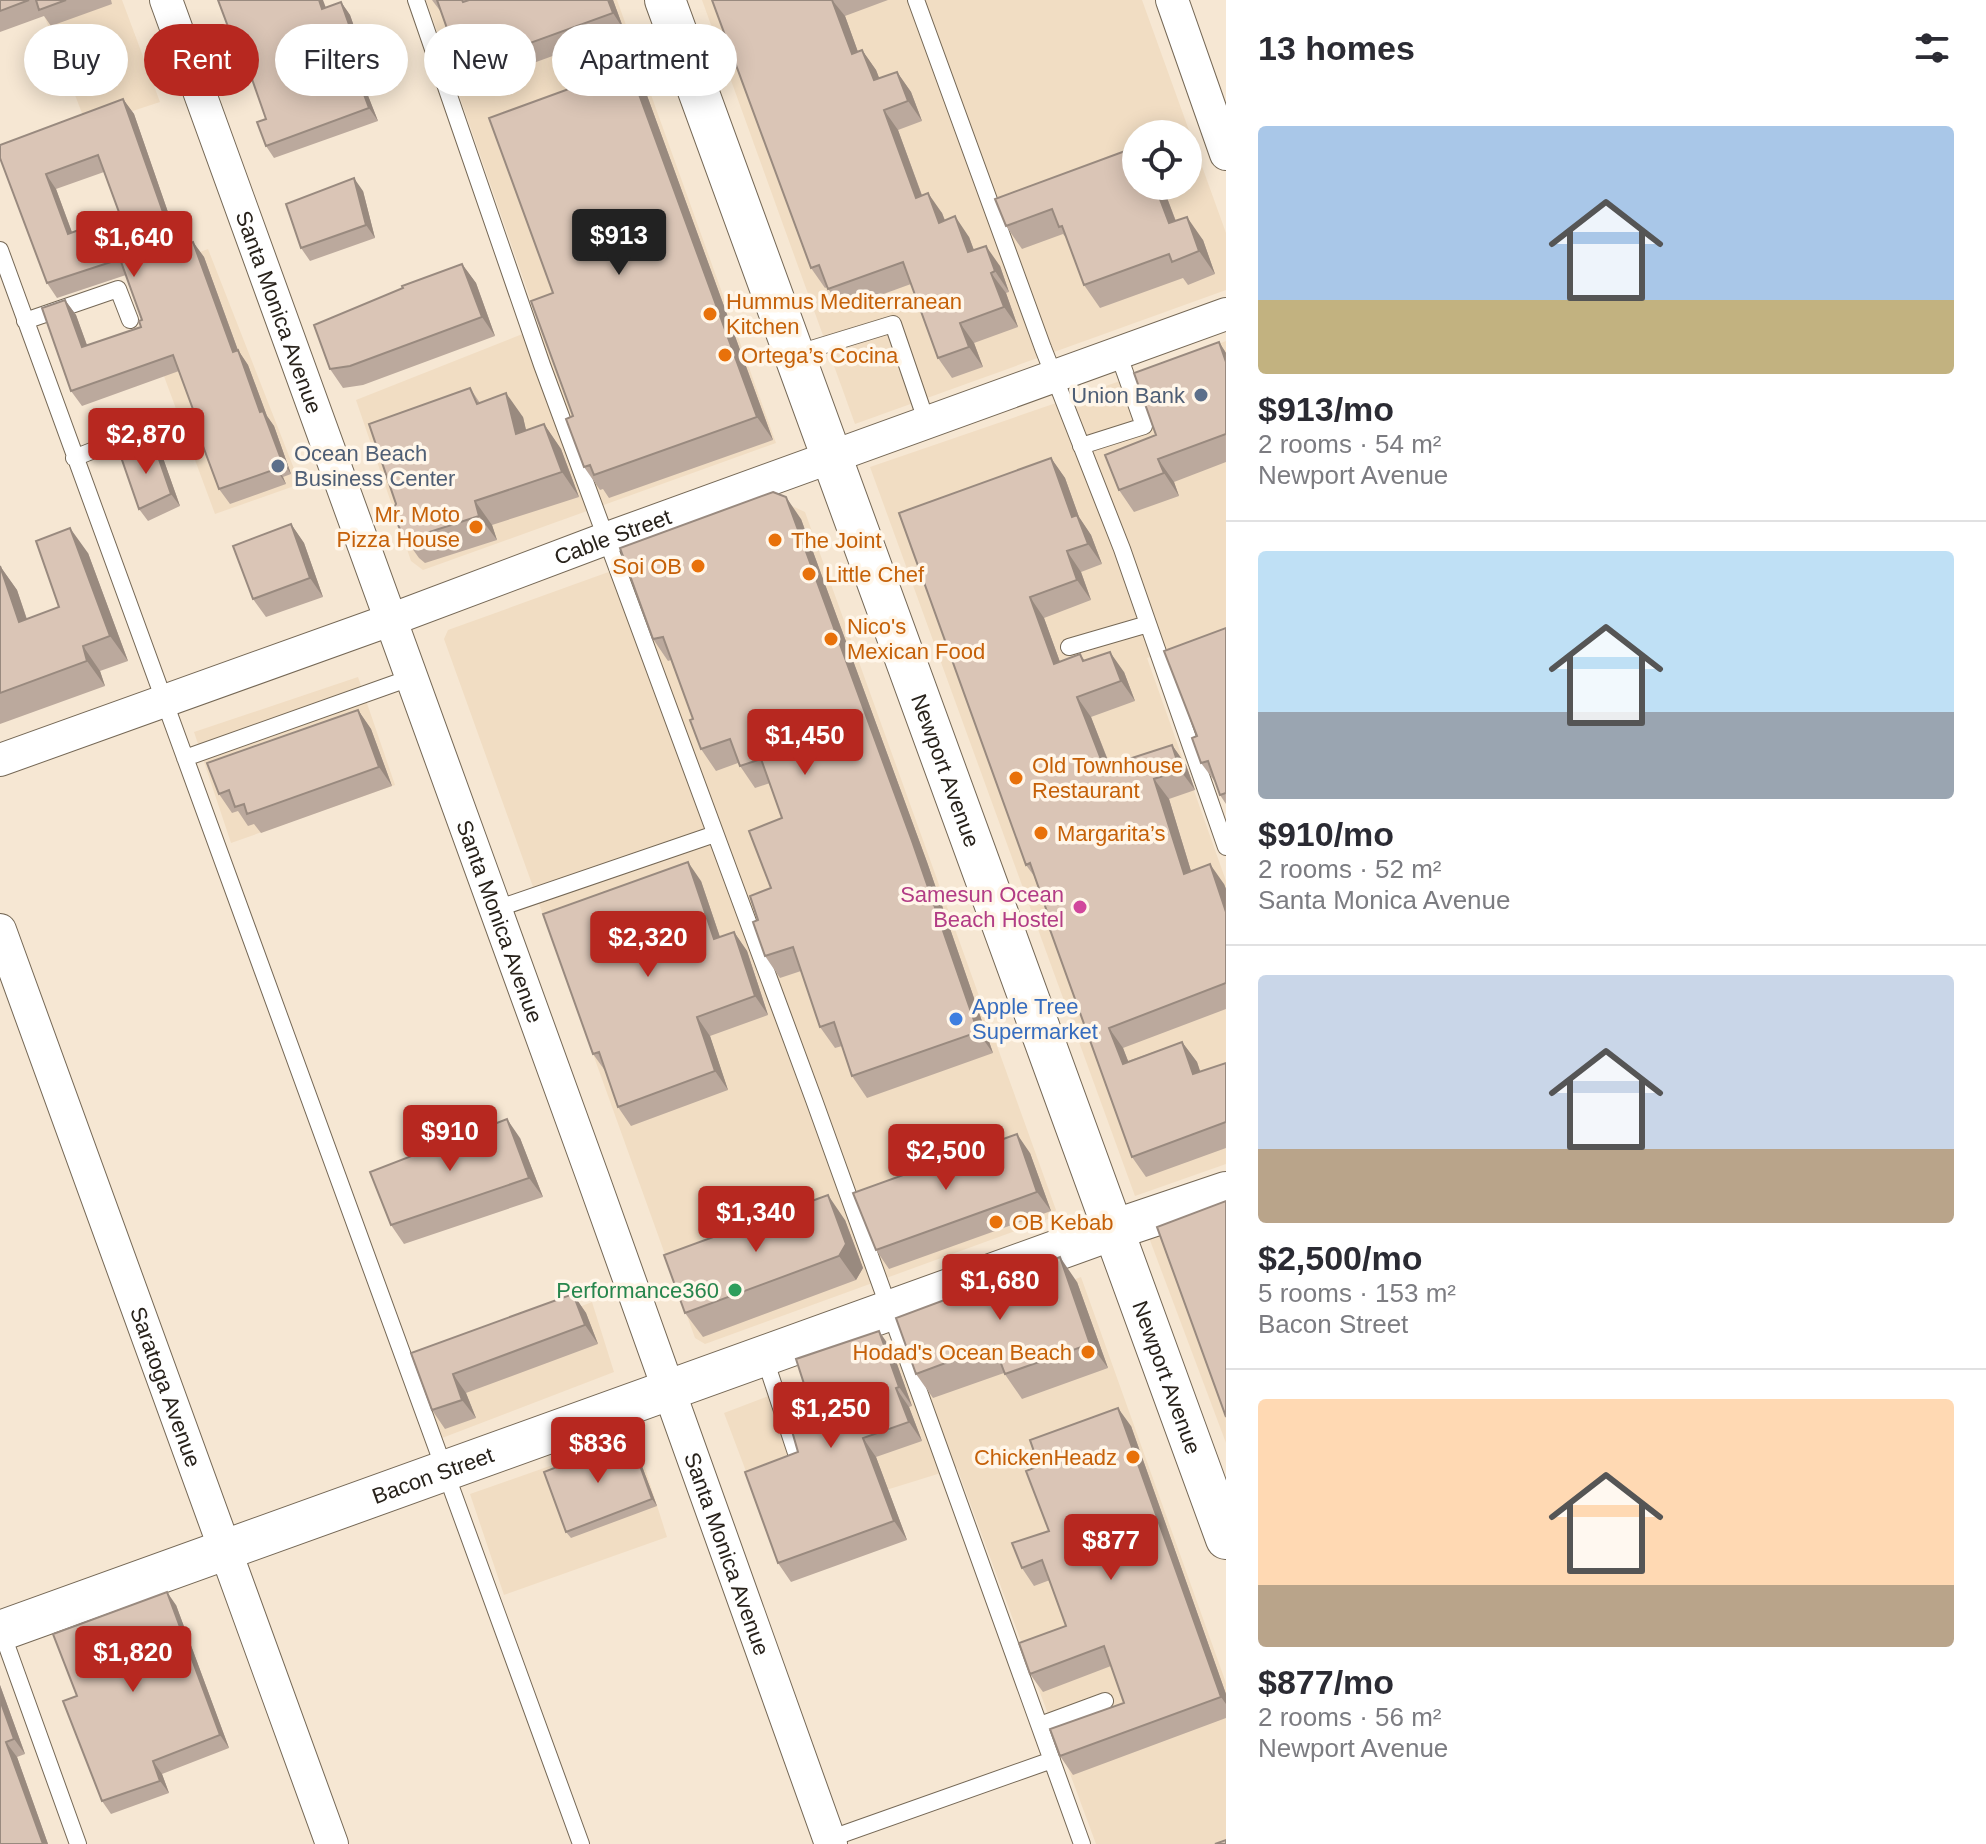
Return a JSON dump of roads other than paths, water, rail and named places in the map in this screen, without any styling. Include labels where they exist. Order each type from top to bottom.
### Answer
[{"type":"street","name":"Santa Monica Avenue","points":[[166,0],[830,1842]]},
{"type":"street","name":"Newport Avenue","points":[[665,0],[1226,1539]]},
{"type":"street","points":[[1172,0],[1226,154]]},
{"type":"street","name":"Cable Street","points":[[0,760],[1226,314]]},
{"type":"street","name":"Saratoga Avenue","points":[[0,930],[332,1844]]},
{"type":"street","name":"Bacon Street","points":[[0,1630],[1226,1192]]},
{"type":"lane","points":[[416,0],[542,365],[1082,1844]]},
{"type":"lane","points":[[916,0],[1148,624],[1226,847]]},
{"type":"lane","points":[[0,250],[581,1844]]},
{"type":"lane","points":[[25,321],[118,289],[130,320]]},
{"type":"lane","points":[[795,354],[893,324],[927,423]]},
{"type":"lane","points":[[1081,446],[1144,426],[1118,353]]},
{"type":"lane","points":[[74,458],[172,419]]},
{"type":"lane","points":[[1069,647],[1148,624]]},
{"type":"lane","points":[[185,758],[410,678]]},
{"type":"lane","points":[[496,909],[715,834]]},
{"type":"lane","points":[[764,1356],[797,1456]]},
{"type":"lane","points":[[0,1630],[78,1844]]},
{"type":"lane","points":[[1040,1725],[1105,1701]]},
{"type":"lane","points":[[830,1842],[1052,1760]]},
{"type":"place","name":"Hummus Mediterranean Kitchen","points":[[710,314]]},
{"type":"place","name":"Ortega’s Cocina","points":[[725,355]]},
{"type":"place","name":"Union Bank","points":[[1201,395]]},
{"type":"place","name":"Ocean Beach Business Center","points":[[278,466]]},
{"type":"place","name":"Mr. Moto Pizza House","points":[[476,527]]},
{"type":"place","name":"The Joint","points":[[775,540]]},
{"type":"place","name":"Soi OB","points":[[698,566]]},
{"type":"place","name":"Little Chef","points":[[809,574]]},
{"type":"place","name":"Nico's Mexican Food","points":[[831,639]]},
{"type":"place","name":"Old Townhouse Restaurant","points":[[1016,778]]},
{"type":"place","name":"Margarita’s","points":[[1041,833]]},
{"type":"place","name":"Samesun Ocean Beach Hostel","points":[[1080,907]]},
{"type":"place","name":"Apple Tree Supermarket","points":[[956,1019]]},
{"type":"place","name":"OB Kebab","points":[[996,1222]]},
{"type":"place","name":"Performance360","points":[[735,1290]]},
{"type":"place","name":"Hodad's Ocean Beach","points":[[1088,1352]]},
{"type":"place","name":"ChickenHeadz","points":[[1133,1457]]}]
